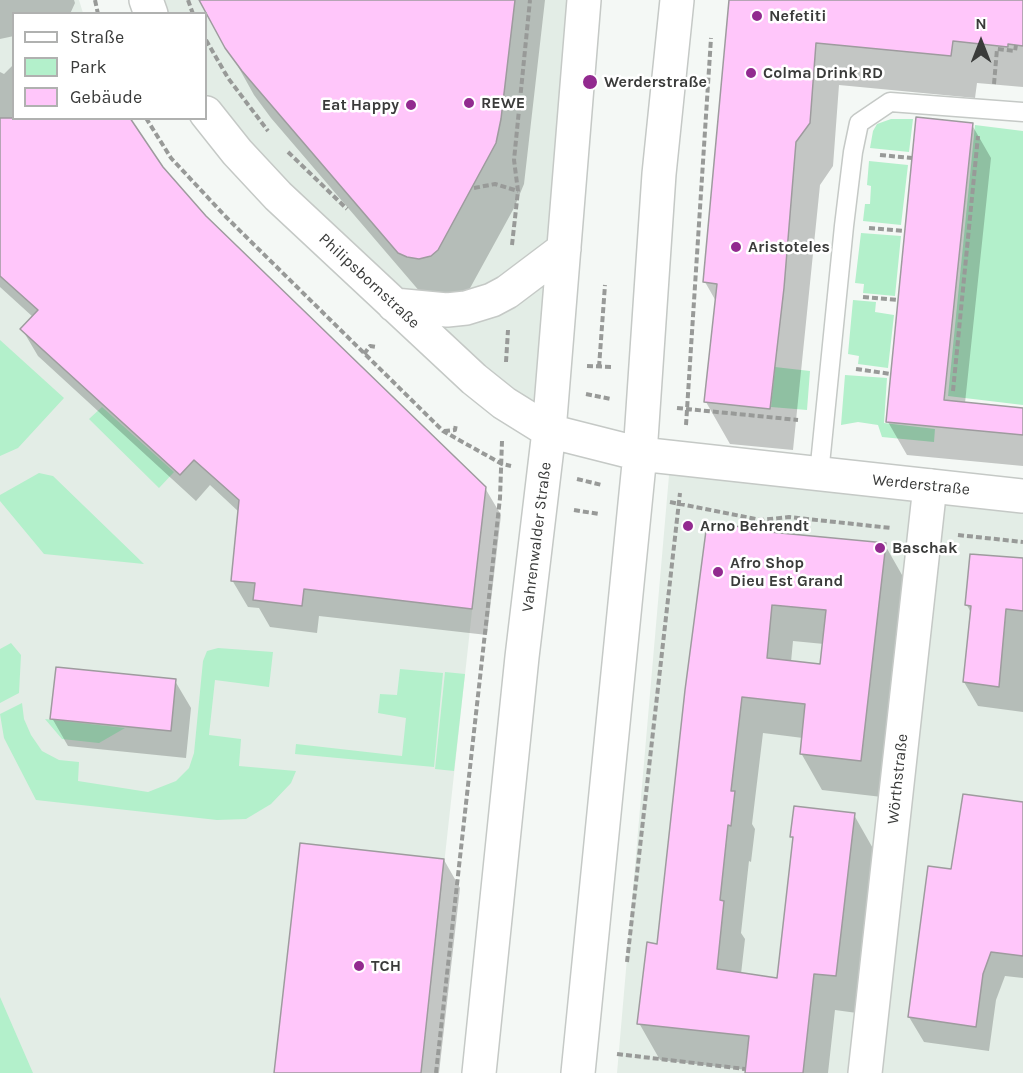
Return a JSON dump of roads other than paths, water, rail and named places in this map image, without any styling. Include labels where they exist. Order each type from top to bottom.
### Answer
[{"type":"main road","name":"Vahrenwalder Straße","points":[[479,1073],[522,657],[549,431],[584,0]]},
{"type":"main road","points":[[578,1073],[640,454],[659,174],[677,0]]},
{"type":"main road","name":"Philipsbornstraße","points":[[207,114],[237,152],[278,196],[394,305],[474,379],[504,403],[549,431]]},
{"type":"main road","points":[[394,305],[447,310],[466,308],[492,300],[507,292],[564,249]]},
{"type":"main road","name":"Werderstraße","points":[[549,431],[640,454],[1023,496]]},
{"type":"main road","name":"Wörthstraße","points":[[865,1073],[930,486]]},
{"type":"lane","points":[[819,474],[844,226],[853,152],[860,123],[890,102],[1023,112]]},
{"type":"place","name":"Nefetiti","points":[[757,16]]},
{"type":"place","name":"Colma Drink RD","points":[[751,73]]},
{"type":"place","name":"Werderstraße","points":[[590,82]]},
{"type":"place","name":"REWE","points":[[469,103]]},
{"type":"place","name":"Eat Happy","points":[[411,105]]},
{"type":"place","name":"Aristoteles","points":[[736,247]]},
{"type":"place","name":"Arno Behrendt","points":[[688,526]]},
{"type":"place","name":"Baschak","points":[[880,548]]},
{"type":"place","name":"Afro Shop Dieu Est Grand","points":[[718,572]]},
{"type":"place","name":"TCH","points":[[359,966]]}]
